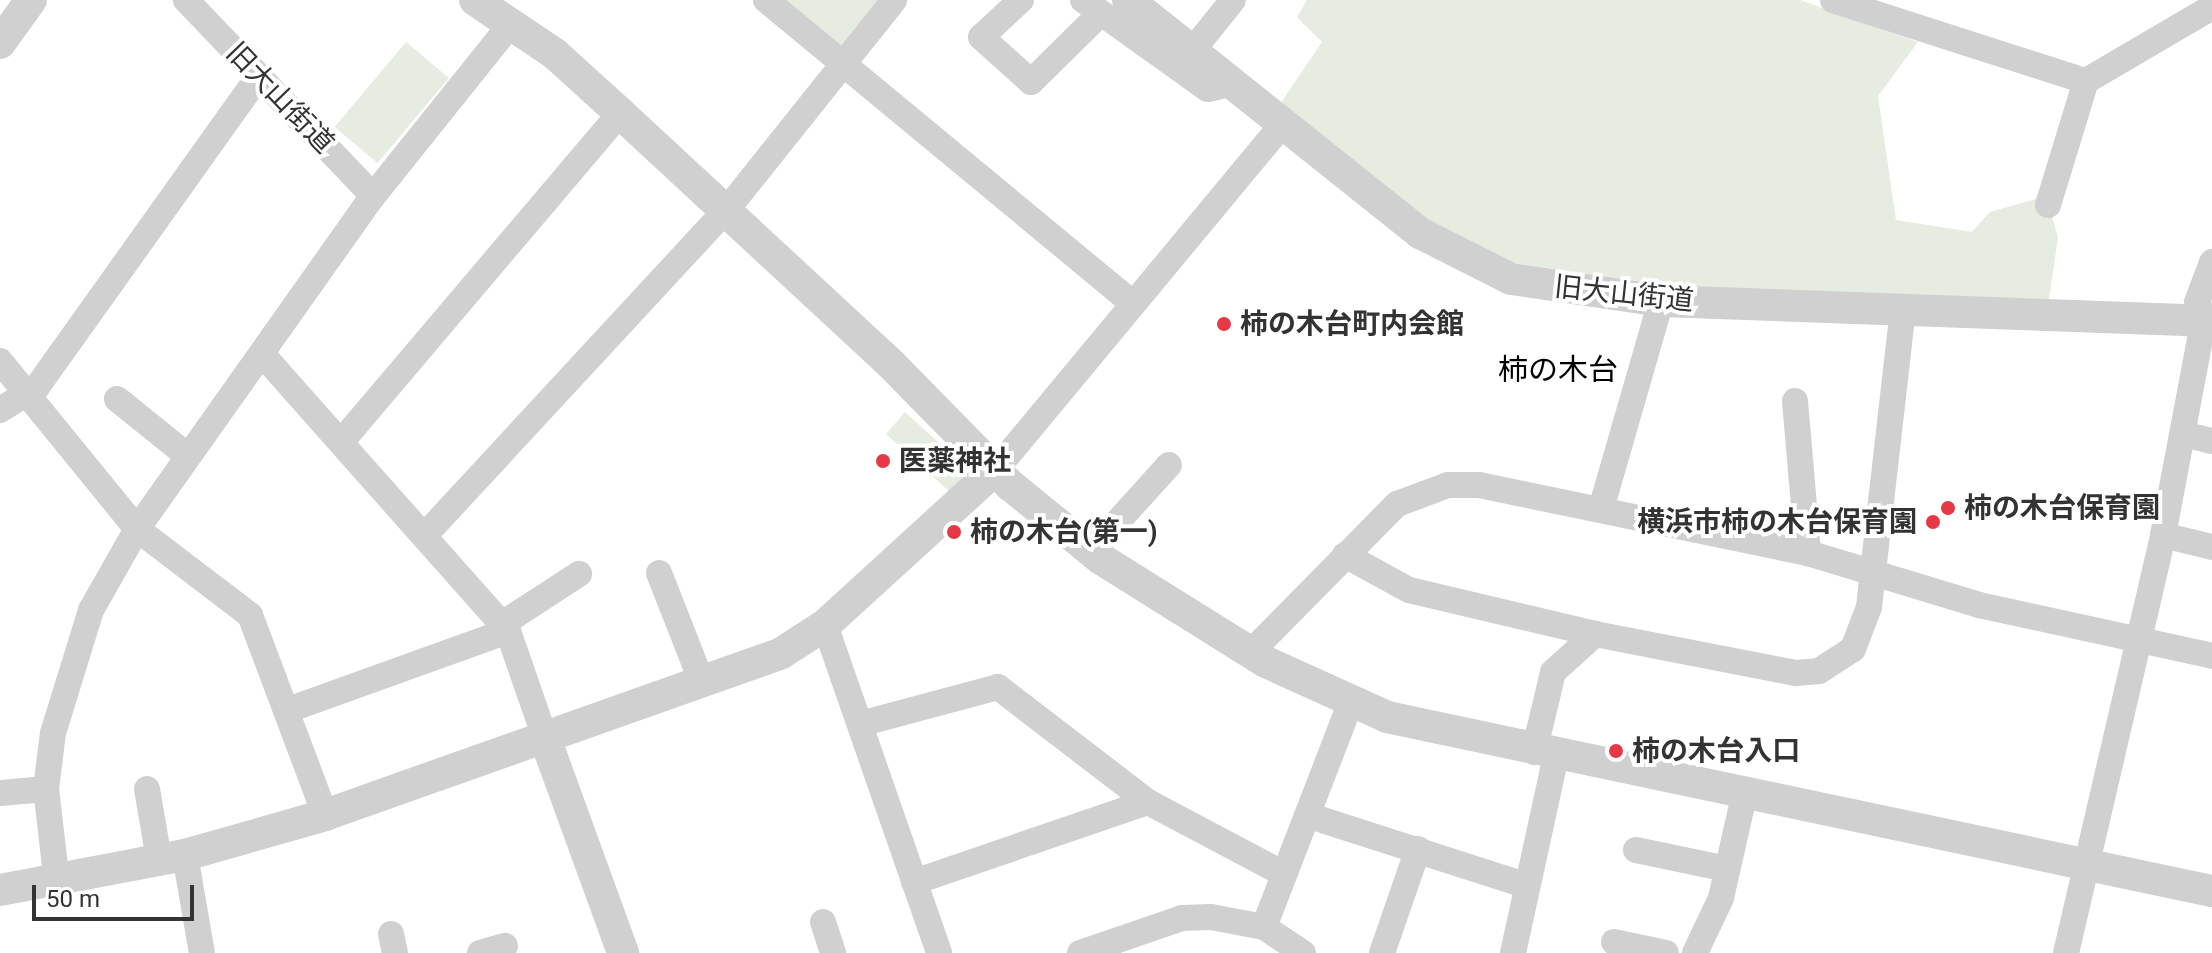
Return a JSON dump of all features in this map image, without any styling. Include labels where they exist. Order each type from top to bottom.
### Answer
[{"type":"street","points":[[0,43],[31,0]]},
{"type":"street","name":"旧大山街道","points":[[186,0],[373,196]]},
{"type":"street","points":[[475,0],[620,113],[1091,551],[1251,652],[1351,701],[1545,754],[2212,891]]},
{"type":"street","points":[[766,0],[1131,302]]},
{"type":"street","points":[[426,534],[725,210],[894,0]]},
{"type":"street","points":[[1021,0],[981,37],[1031,82],[1091,8],[1208,89],[1233,83]]},
{"type":"street","name":"旧大山街道","points":[[1128,0],[1420,233],[1511,279],[1580,294],[1661,301],[2208,320]]},
{"type":"street","points":[[1192,51],[1233,0]]},
{"type":"street","points":[[1833,0],[2086,81]]},
{"type":"street","points":[[2048,205],[2086,81],[2212,7]]},
{"type":"street","points":[[56,875],[46,789],[64,681],[91,610],[137,529],[373,196],[510,25]]},
{"type":"street","points":[[0,410],[29,393],[259,76]]},
{"type":"street","points":[[342,441],[620,113]]},
{"type":"street","points":[[0,890],[56,875],[172,857],[325,815],[546,741],[780,654],[825,625],[998,467],[1131,302],[1284,123]]},
{"type":"street","points":[[2066,953],[2090,864],[2163,535],[2208,320],[2197,302],[2212,262]]},
{"type":"street","points":[[1601,509],[1661,301]]},
{"type":"street","points":[[1345,555],[1409,590],[1595,634],[1819,671],[1863,635],[1874,570],[1903,310]]},
{"type":"street","points":[[262,354],[426,534],[505,628],[623,953]]},
{"type":"street","points":[[0,361],[137,529],[250,615],[325,815]]},
{"type":"street","points":[[117,399],[188,456]]},
{"type":"street","points":[[1795,401],[1808,553]]},
{"type":"street","points":[[2183,434],[2212,441]]},
{"type":"street","points":[[1091,551],[1169,465]]},
{"type":"street","points":[[1251,652],[1397,504],[1448,485],[1601,509],[1808,553],[1874,570],[1979,605],[2212,656]]},
{"type":"street","points":[[2163,535],[2212,547]]},
{"type":"street","points":[[659,573],[702,683]]},
{"type":"street","points":[[288,710],[505,628],[579,574]]},
{"type":"street","points":[[825,625],[939,953]]},
{"type":"street","points":[[1513,953],[1545,754],[1553,672],[1595,634]]},
{"type":"street","points":[[860,724],[998,687],[1148,802],[1280,872]]},
{"type":"street","points":[[1264,927],[1280,872],[1310,816],[1351,701]]},
{"type":"street","points":[[0,793],[46,789]]},
{"type":"street","points":[[147,789],[202,953]]},
{"type":"street","points":[[1695,953],[1727,869],[1744,796]]},
{"type":"street","points":[[914,882],[1148,802]]},
{"type":"street","points":[[1310,816],[1525,885]]},
{"type":"street","points":[[1382,953],[1418,849]]},
{"type":"street","points":[[1636,850],[1727,869]]},
{"type":"street","points":[[1080,953],[1182,918],[1264,927],[1303,953]]},
{"type":"street","points":[[823,922],[833,953]]},
{"type":"street","points":[[1614,942],[1666,953]]},
{"type":"shaded area","points":[[766,0],[894,0],[842,63]]},
{"type":"shaded area","points":[[1307,0],[1800,0],[1918,42],[1878,96],[1896,220],[1972,232],[1990,212],[2046,196],[2058,237],[2049,300],[1693,289],[1514,263],[1435,224],[1278,107],[1322,42],[1297,17]]},
{"type":"shaded area","points":[[406,42],[449,78],[378,163],[335,127]]},
{"type":"shaded area","points":[[905,412],[960,462],[963,481],[949,491],[886,434]]},
{"type":"place","name":"柿の木台町内会館","points":[[1224,324]]},
{"type":"place","name":"医薬神社","points":[[883,461]]},
{"type":"place","name":"柿の木台保育園","points":[[1948,508]]},
{"type":"place","name":"横浜市柿の木台保育園","points":[[1933,522]]},
{"type":"place","name":"柿の木台(第一)","points":[[954,532]]},
{"type":"place","name":"柿の木台入口","points":[[1616,751]]},
{"type":"district","name":"柿の木台","points":[[1558,370]]}]
